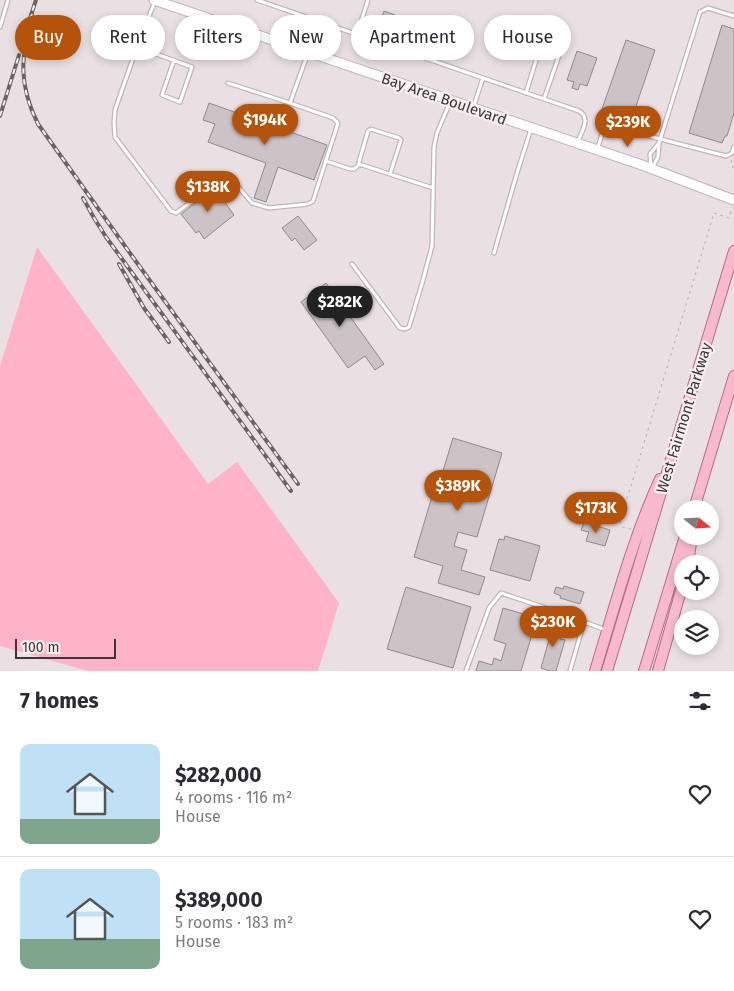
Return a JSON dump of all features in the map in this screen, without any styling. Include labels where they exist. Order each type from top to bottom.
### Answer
[{"type":"main road","name":"Bay Area Boulevard","points":[[155,0],[270,40]]},
{"type":"main road","name":"Bay Area Boulevard","points":[[329,60],[597,150],[734,200]]},
{"type":"main road","name":"West Fairmont Parkway","points":[[607,671],[734,251]]},
{"type":"main road","points":[[697,500],[734,376]]},
{"type":"main road","points":[[595,671],[647,506],[677,441]]},
{"type":"main road","points":[[644,671],[682,545]]},
{"type":"main road","points":[[658,671],[678,600]]},
{"type":"lane","points":[[0,27],[8,0]]},
{"type":"lane","points":[[149,15],[155,0]]},
{"type":"lane","points":[[257,0],[351,32]]},
{"type":"lane","points":[[363,15],[368,0]]},
{"type":"lane","points":[[652,169],[658,157],[660,141],[700,12],[708,8],[734,16]]},
{"type":"lane","points":[[526,92],[546,28],[553,24],[564,28],[566,35],[544,99]]},
{"type":"lane","points":[[165,57],[174,60],[192,67],[180,102],[162,95],[174,60]]},
{"type":"lane","points":[[132,60],[115,110],[115,137],[171,211],[176,213],[226,176],[229,176],[252,203],[269,208],[308,204],[313,201],[338,124],[333,118],[228,83]]},
{"type":"lane","points":[[290,104],[306,60]]},
{"type":"lane","points":[[432,60],[583,113],[585,117],[584,124],[577,144]]},
{"type":"lane","points":[[473,109],[484,78]]},
{"type":"lane","points":[[352,264],[400,328],[405,329],[408,327],[424,280],[432,246],[434,147],[437,133],[450,101]]},
{"type":"lane","points":[[597,150],[603,131],[610,126],[660,141],[726,156],[732,154],[734,147]]},
{"type":"lane","points":[[494,253],[532,128]]},
{"type":"lane","points":[[326,161],[354,169],[360,164],[368,131],[371,129],[399,138],[400,140],[390,174]]},
{"type":"lane","points":[[652,169],[650,154],[660,141]]},
{"type":"lane","points":[[360,164],[433,188]]},
{"type":"lane","points":[[466,671],[489,608],[501,593],[608,630]]},
{"type":"lane","points":[[570,671],[584,622]]},
{"type":"path","points":[[734,154],[731,163],[734,169]]},
{"type":"path","points":[[638,532],[622,527],[620,522],[714,213],[729,218],[734,200]]},
{"type":"shaded area","points":[[37,247],[208,484],[237,462],[339,603],[318,671],[88,671],[0,646],[0,366]]},
{"type":"building","points":[[384,11],[395,15],[383,15]]},
{"type":"building","points":[[722,25],[734,29],[734,113],[727,136],[725,136],[722,143],[689,133]]},
{"type":"building","points":[[626,40],[655,50],[634,112],[631,112],[629,119],[602,109]]},
{"type":"building","points":[[577,51],[597,58],[587,86],[580,84],[578,90],[572,88],[574,82],[567,80]]},
{"type":"building","points":[[209,103],[327,145],[314,180],[278,167],[266,202],[254,198],[266,163],[208,142],[215,124],[203,120]]},
{"type":"building","points":[[219,185],[225,193],[221,197],[234,215],[204,239],[199,231],[196,233],[181,214]]},
{"type":"building","points":[[298,216],[317,240],[304,250],[295,238],[292,241],[282,228]]},
{"type":"building","points":[[326,283],[384,364],[375,370],[365,356],[348,368],[301,302]]},
{"type":"building","points":[[453,438],[502,453],[477,537],[458,532],[454,546],[467,550],[461,570],[485,577],[479,595],[438,583],[443,566],[414,557],[433,493],[436,494]]},
{"type":"building","points":[[584,522],[610,530],[605,546],[586,541],[589,532],[581,530]]},
{"type":"building","points":[[505,536],[540,546],[530,581],[490,570],[499,539],[504,540]]},
{"type":"building","points":[[564,586],[584,592],[580,604],[560,598],[561,596],[554,593],[556,587],[563,589]]},
{"type":"building","points":[[406,587],[471,607],[453,668],[387,649]]},
{"type":"building","points":[[503,608],[537,618],[521,671],[476,671],[479,661],[492,665],[494,658],[501,661],[506,644],[494,640]]},
{"type":"building","points":[[554,624],[564,626],[560,639],[565,640],[556,671],[549,671],[541,668],[550,636],[546,635],[549,625],[553,626]]},
{"type":"railway","points":[[31,15],[36,0]]},
{"type":"railway","points":[[32,14],[25,44],[23,70],[27,96],[38,124],[298,484]]},
{"type":"railway","points":[[0,116],[17,60]]},
{"type":"railway","points":[[83,198],[106,237],[291,491]]},
{"type":"railway","points":[[119,264],[144,308],[169,342]]}]
